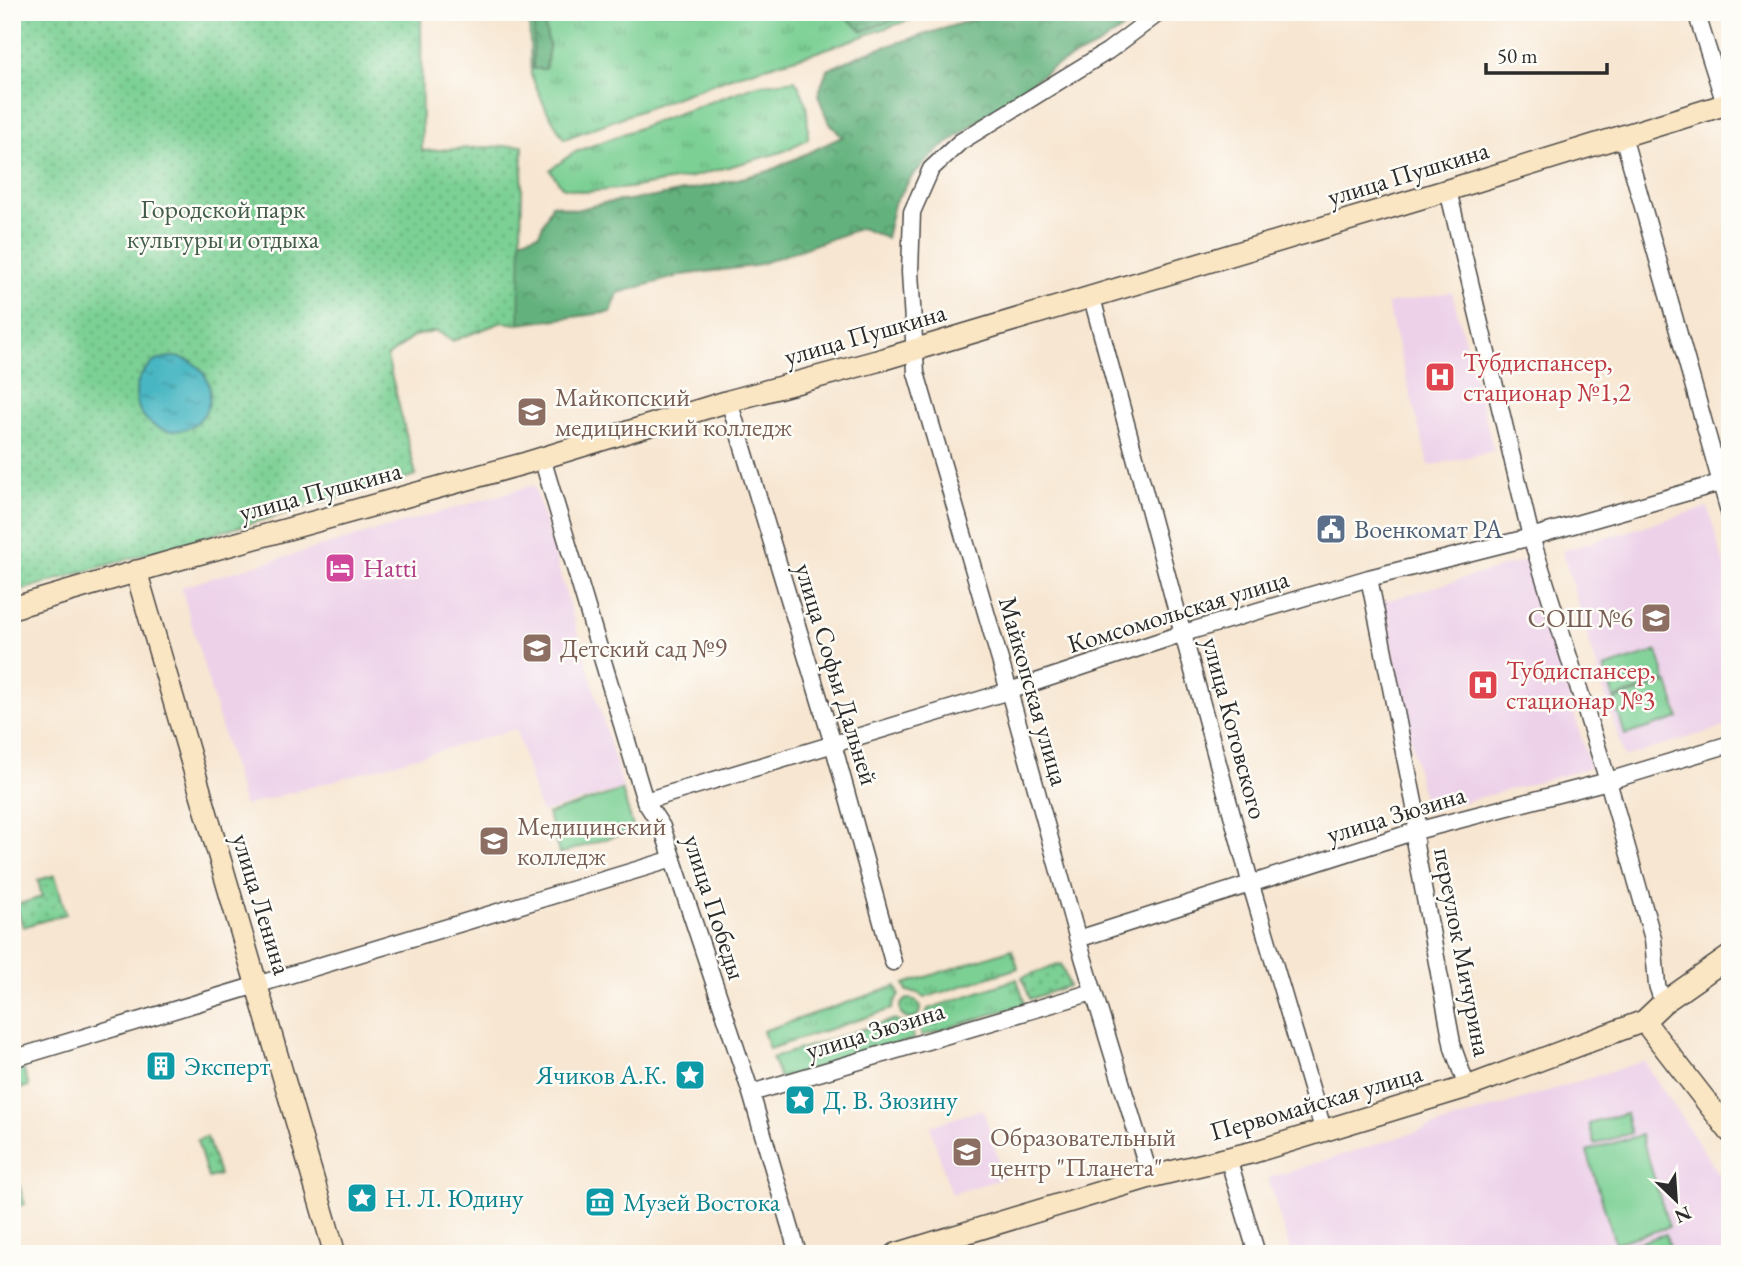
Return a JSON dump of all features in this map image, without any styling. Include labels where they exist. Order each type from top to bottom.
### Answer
[{"type":"main road","name":"улица Пушкина","points":[[12,608],[1092,298],[1728,104]]},
{"type":"main road","name":"улица Ленина","points":[[136,571],[335,1254]]},
{"type":"main road","name":"Первомайская улица","points":[[896,1254],[1150,1177],[1254,1152],[1467,1087],[1644,1021],[1663,1003],[1730,956]]},
{"type":"main road","points":[[1644,1021],[1730,1132]]},
{"type":"street","name":"Майкопская улица","points":[[1150,1177],[1093,992],[916,373],[910,272],[912,212],[931,169],[960,142],[1108,51],[1160,12]]},
{"type":"street","points":[[1696,12],[1728,104]]},
{"type":"street","points":[[1623,136],[1725,482],[1730,515]]},
{"type":"street","points":[[1448,190],[1531,537],[1608,780],[1653,939],[1657,985],[1663,1003]]},
{"type":"street","name":"улица Котовского","points":[[1092,298],[1251,885],[1324,1129]]},
{"type":"street","name":"улица Софьи Дальней","points":[[729,401],[833,744],[893,962]]},
{"type":"street","name":"улица Победы","points":[[542,458],[645,801],[662,827],[673,859],[751,1093],[798,1254]]},
{"type":"street","name":"Комсомольская улица","points":[[645,801],[1369,578],[1531,537],[1725,482]]},
{"type":"street","name":"переулок Мичурина","points":[[1369,578],[1417,817],[1415,845],[1453,1048],[1467,1087]]},
{"type":"street","name":"улица Зюзина","points":[[1078,939],[1416,831],[1608,780],[1730,744]]},
{"type":"street","points":[[12,1059],[673,859]]},
{"type":"street","name":"улица Зюзина","points":[[751,1093],[1093,992]]},
{"type":"street","points":[[1228,1158],[1257,1254]]},
{"type":"shaded area","name":"Тубдиспансер, стационар №1,2","points":[[1452,292],[1494,451],[1429,466],[1387,304]]},
{"type":"shaded area","points":[[534,485],[623,788],[541,813],[516,729],[244,806],[181,587]]},
{"type":"shaded area","name":"СОШ №6","points":[[1708,507],[1730,587],[1730,725],[1624,757],[1562,551]]},
{"type":"shaded area","name":"Тубдиспансер, стационар №3","points":[[1530,559],[1590,768],[1426,812],[1382,602]]},
{"type":"shaded area","points":[[1644,1061],[1730,1191],[1730,1254],[1291,1254],[1268,1178]]},
{"type":"shaded area","name":"Образовательный центр \"Планета\"","points":[[983,1109],[1004,1178],[951,1194],[930,1126]]},
{"type":"green space","name":"Городской парк культуры и отдыха","points":[[12,12],[421,12],[422,151],[523,145],[519,324],[502,322],[452,341],[437,331],[414,336],[387,357],[416,475],[12,593]]},
{"type":"green space","points":[[529,12],[932,12],[817,52],[731,77],[564,139],[546,109],[531,75]]},
{"type":"green space","points":[[839,12],[916,12],[863,31]]},
{"type":"green space","points":[[997,12],[1147,12],[1099,45],[1053,67],[937,151],[913,175],[894,204],[886,238],[861,228],[754,266],[682,275],[618,293],[611,312],[519,324],[502,322],[452,341],[436,331],[414,336],[387,357],[496,247],[539,234],[552,204],[575,210],[604,203],[654,197],[769,171],[842,137],[828,121],[818,95],[827,70],[865,53]]},
{"type":"green space","points":[[534,23],[545,26],[549,46],[546,69],[533,69]]},
{"type":"green space","points":[[795,80],[805,101],[808,139],[782,152],[692,177],[629,188],[584,192],[562,187],[550,170],[573,153],[652,123],[757,85]]},
{"type":"green space","points":[[1657,651],[1666,681],[1614,698],[1604,668]]},
{"type":"green space","points":[[1668,683],[1679,718],[1625,735],[1614,700]]},
{"type":"green space","points":[[622,790],[634,830],[559,854],[548,814]]},
{"type":"green space","points":[[55,875],[66,914],[23,927],[16,905],[42,897],[38,880]]},
{"type":"green space","points":[[1012,949],[1018,968],[924,998],[918,993],[907,991],[904,984]]},
{"type":"green space","points":[[1061,964],[1069,986],[1030,999],[1022,977]]},
{"type":"green space","points":[[1017,979],[1025,1004],[922,1036],[918,1024],[924,1020],[928,1009]]},
{"type":"green space","points":[[896,986],[899,995],[892,1009],[769,1049],[763,1031]]},
{"type":"green space","points":[[910,999],[917,1002],[920,1009],[917,1016],[910,1019],[903,1016],[900,1009],[903,1002]]},
{"type":"green space","points":[[895,1019],[910,1026],[914,1039],[780,1079],[772,1058]]},
{"type":"green space","points":[[23,1068],[29,1086],[12,1091],[12,1072]]},
{"type":"green space","points":[[1626,1113],[1631,1133],[1595,1144],[1589,1124]]},
{"type":"green space","points":[[1641,1135],[1669,1227],[1615,1243],[1587,1151]]},
{"type":"green space","points":[[207,1137],[219,1175],[208,1178],[197,1140]]},
{"type":"green space","points":[[12,1162],[25,1204],[12,1208]]},
{"type":"green space","points":[[1666,1234],[1672,1254],[1623,1254],[1621,1248]]},
{"type":"water","points":[[173,357],[194,363],[204,373],[210,394],[204,415],[194,425],[173,431],[152,425],[142,415],[136,394],[142,373],[152,363]]},
{"type":"place","name":"Тубдиспансер, стационар №1,2","points":[[1440,377]]},
{"type":"place","name":"Майкопский медицинский колледж","points":[[532,412]]},
{"type":"place","name":"Военкомат РА","points":[[1331,529]]},
{"type":"place","name":"Hatti","points":[[340,568]]},
{"type":"place","name":"СОШ №6","points":[[1656,618]]},
{"type":"place","name":"Детский сад №9","points":[[537,648]]},
{"type":"place","name":"Тубдиспансер, стационар №3","points":[[1483,685]]},
{"type":"place","name":"Медицинский колледж","points":[[494,841]]},
{"type":"place","name":"Эксперт","points":[[161,1066]]},
{"type":"place","name":"Ячиков А.К.","points":[[690,1075]]},
{"type":"place","name":"Д. В. Зюзину","points":[[800,1100]]},
{"type":"place","name":"Образовательный центр \"Планета\"","points":[[967,1152]]},
{"type":"place","name":"Н. Л. Юдину","points":[[362,1198]]},
{"type":"place","name":"Музей Востока","points":[[600,1202]]}]
